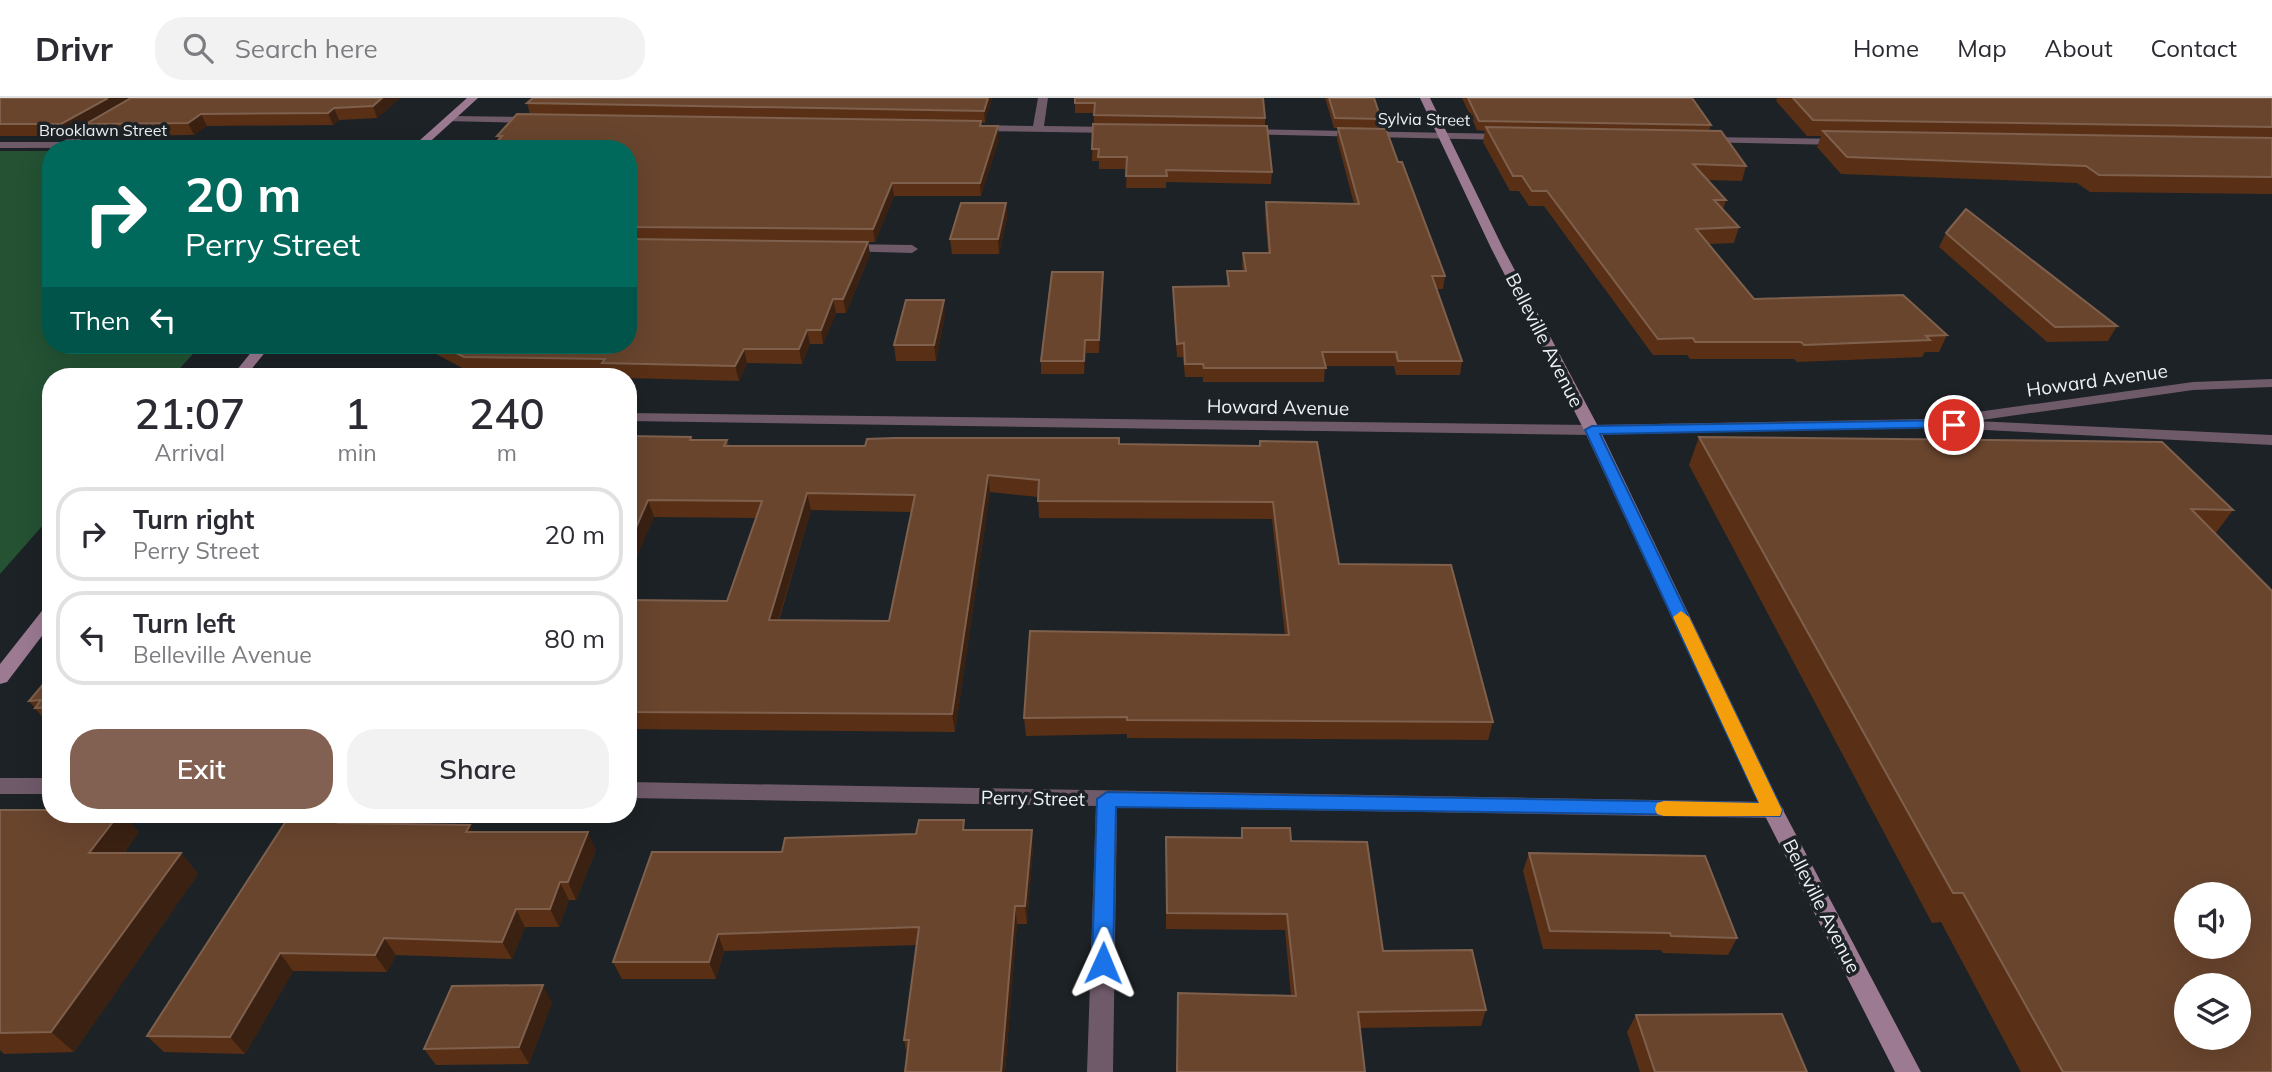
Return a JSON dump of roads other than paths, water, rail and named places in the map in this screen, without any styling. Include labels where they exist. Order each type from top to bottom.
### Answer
[{"type":"main road","points":[[425,140],[473,98]]},
{"type":"main road","name":"Belleville Avenue","points":[[1425,98],[1592,430],[1773,810],[1908,1072]]},
{"type":"main road","points":[[245,368],[257,354]]},
{"type":"main road","points":[[0,677],[42,623]]},
{"type":"street","points":[[74,140],[147,98]]},
{"type":"street","points":[[1038,129],[1043,98]]},
{"type":"street","points":[[450,119],[546,121]]},
{"type":"street","points":[[969,128],[1121,130]]},
{"type":"street","name":"Sylvia Street","points":[[1233,132],[1526,137]]},
{"type":"street","points":[[1692,140],[1857,142]]},
{"type":"street","name":"Brooklawn Street","points":[[0,145],[42,145]]},
{"type":"street","points":[[829,248],[912,248]]},
{"type":"street","name":"Howard Avenue","points":[[1928,423],[2193,386],[2272,383]]},
{"type":"street","name":"Howard Avenue","points":[[637,417],[1592,430],[1928,423],[2272,440]]},
{"type":"street","points":[[0,786],[42,786]]},
{"type":"street","name":"Perry Street","points":[[637,790],[1773,810]]},
{"type":"street","points":[[1100,1072],[1107,799]]}]
